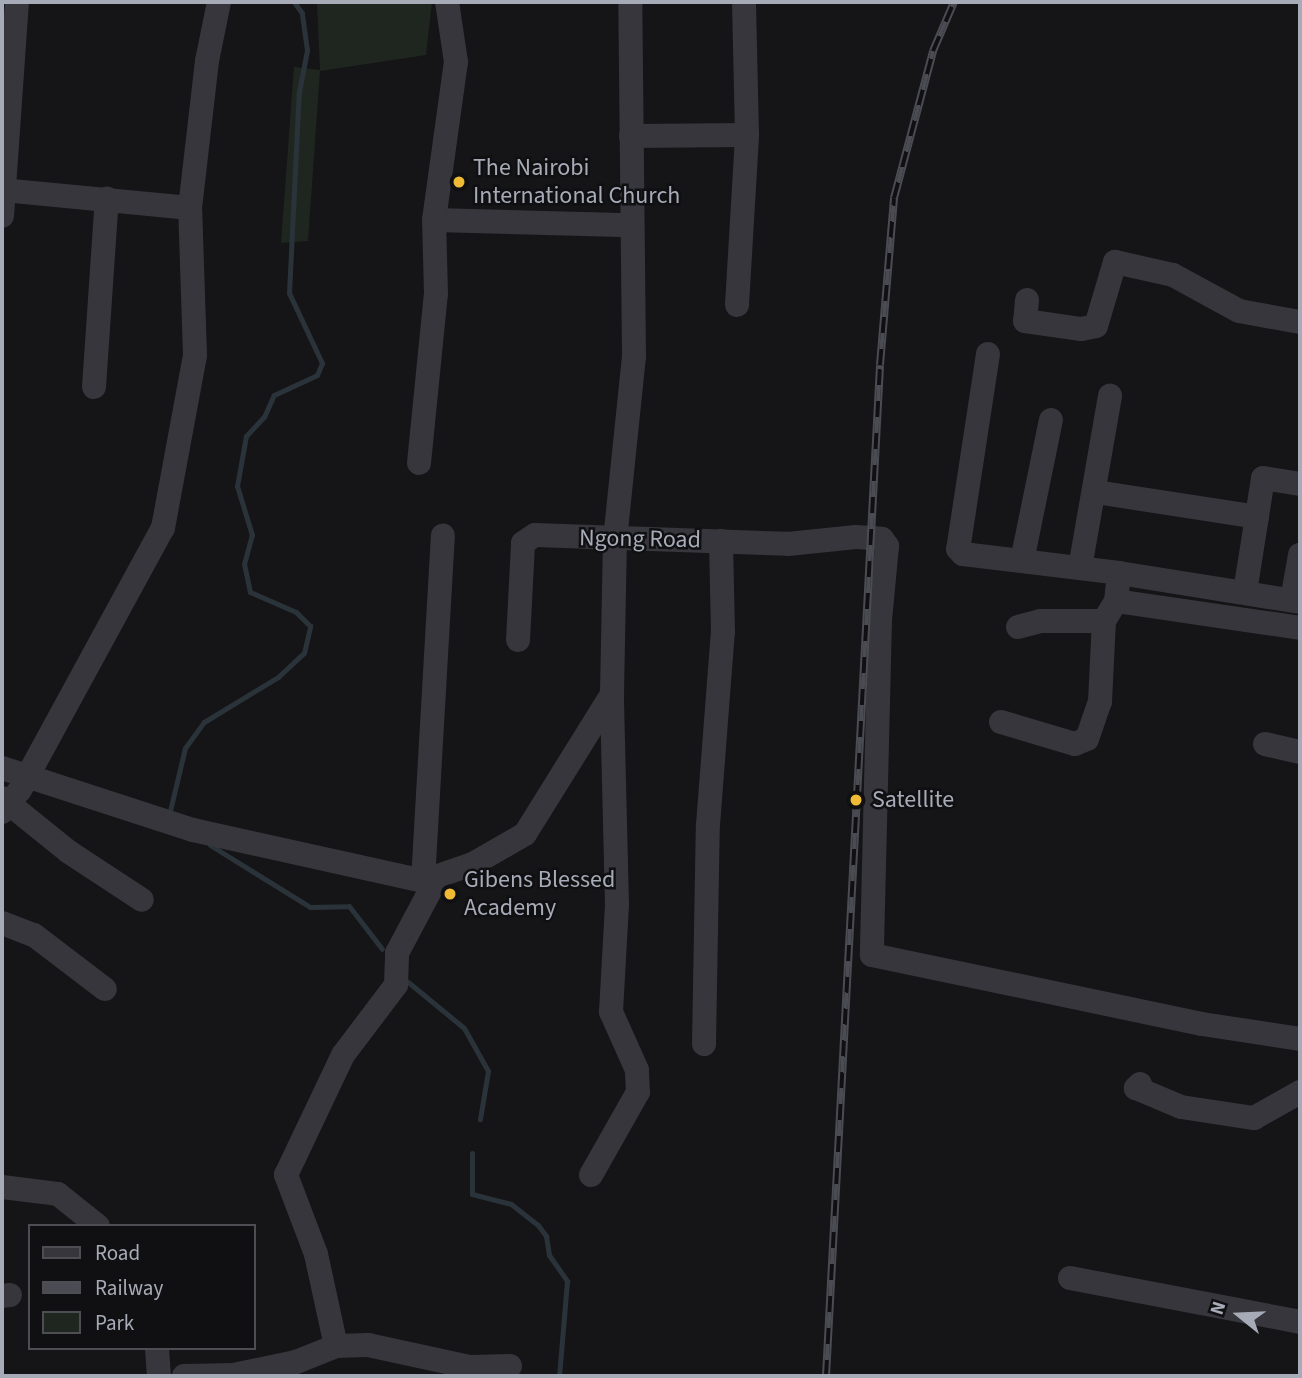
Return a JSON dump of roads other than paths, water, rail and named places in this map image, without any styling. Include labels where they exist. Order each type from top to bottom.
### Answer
[{"type":"street","points":[[2,216],[7,76],[17,2]]},
{"type":"street","points":[[142,900],[69,852],[5,805],[13,772],[149,554],[169,509],[195,355],[190,208],[207,61],[219,2]]},
{"type":"street","points":[[419,463],[436,294],[433,220],[456,62],[447,2]]},
{"type":"street","points":[[591,1175],[638,1093],[637,1070],[611,1012],[617,905],[612,694],[615,540],[634,357],[630,225],[630,2]]},
{"type":"street","points":[[737,305],[747,135],[744,2]]},
{"type":"street","points":[[631,136],[747,135]]},
{"type":"street","points":[[4,190],[190,208]]},
{"type":"street","points":[[94,387],[107,198]]},
{"type":"street","points":[[433,220],[630,225]]},
{"type":"street","points":[[1027,299],[1025,321],[1081,329],[1096,326],[1115,262],[1173,275],[1240,311],[1300,322]]},
{"type":"street","points":[[988,354],[956,544],[963,554],[1119,573],[1296,601],[1300,555]]},
{"type":"street","points":[[1080,568],[1096,492],[1110,396]]},
{"type":"street","points":[[1022,561],[1051,420]]},
{"type":"street","points":[[1245,592],[1263,478],[1300,484]]},
{"type":"street","points":[[1096,492],[1257,517]]},
{"type":"street","name":"Ngong Road","points":[[518,640],[523,543],[535,535],[615,540],[788,544],[856,537],[882,539],[887,546],[880,620],[872,947],[877,959],[1300,1039]]},
{"type":"street","points":[[336,1346],[316,1254],[286,1175],[343,1055],[396,985],[397,953],[431,878],[443,536]]},
{"type":"street","points":[[704,1044],[708,825],[723,632],[721,541]]},
{"type":"street","points":[[1001,722],[1075,744],[1087,739],[1100,702],[1110,611],[1119,573]]},
{"type":"street","points":[[1018,627],[1040,621],[1110,611],[1300,628]]},
{"type":"street","points":[[13,772],[193,830],[431,878],[507,848],[525,834],[612,694]]},
{"type":"street","points":[[1265,744],[1300,752]]},
{"type":"street","points":[[2,923],[34,935],[105,989]]},
{"type":"street","points":[[1140,1084],[1136,1088],[1181,1107],[1254,1118],[1300,1092]]},
{"type":"street","points":[[2,1187],[58,1194],[96,1224]]},
{"type":"street","points":[[1070,1278],[1300,1322]]},
{"type":"street","points":[[184,1376],[233,1375],[270,1367],[336,1346],[395,1348],[470,1367],[510,1366]]},
{"type":"street","points":[[157,1350],[159,1376]]},
{"type":"waterway","points":[[169,815],[185,748],[204,722],[278,677],[304,653],[310,626],[296,612],[250,592],[244,564],[252,535],[237,486],[246,436],[264,417],[274,395],[317,375],[322,363],[289,293],[299,92],[307,50],[302,13],[294,2]]},
{"type":"waterway","points":[[210,845],[310,907],[349,906],[382,949]]},
{"type":"waterway","points":[[408,982],[464,1028],[488,1071],[480,1119]]},
{"type":"waterway","points":[[472,1153],[472,1194],[511,1204],[538,1225],[546,1236],[549,1255],[567,1281],[559,1376]]},
{"type":"railway","points":[[826,1376],[880,365],[894,198],[933,51],[954,2]]},
{"type":"place","name":"The Nairobi International Church","points":[[459,182]]},
{"type":"place","name":"Satellite","points":[[856,800]]},
{"type":"place","name":"Gibens Blessed Academy","points":[[450,894]]}]
